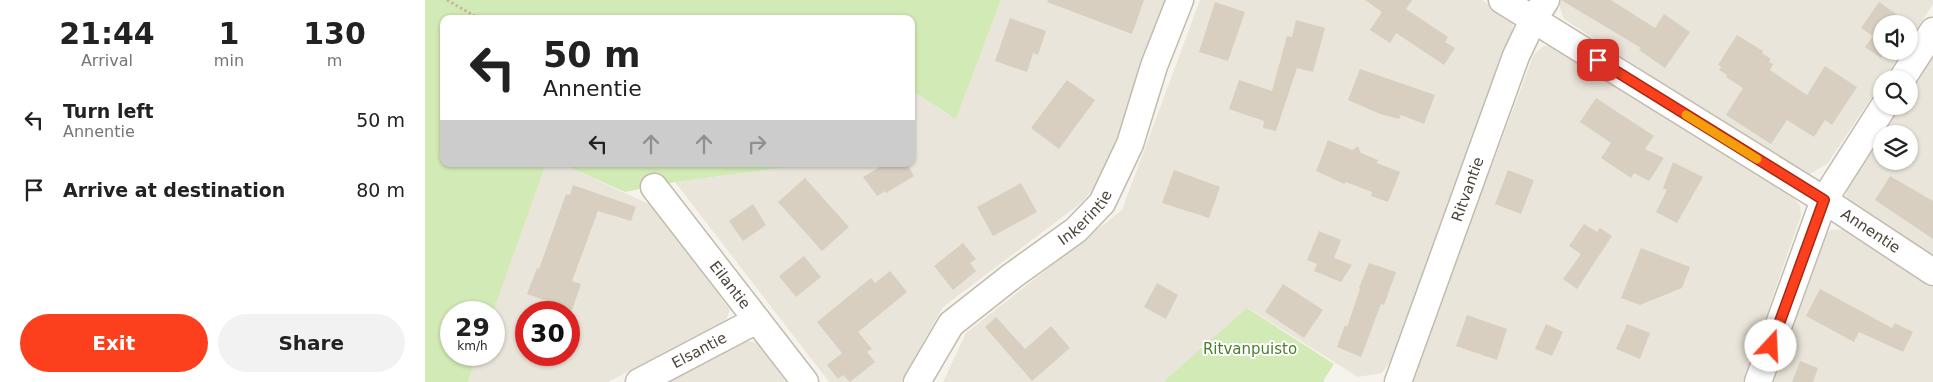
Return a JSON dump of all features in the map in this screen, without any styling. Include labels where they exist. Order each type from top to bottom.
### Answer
[{"type":"street","name":"Inkerintie","points":[[917,382],[951,324],[1012,276],[1076,230],[1102,202],[1130,144],[1155,66],[1180,0]]},
{"type":"street","name":"Annentie","points":[[1502,0],[1540,10],[1933,272]]},
{"type":"street","name":"Ritvantie","points":[[1398,382],[1516,56],[1540,10]]},
{"type":"street","points":[[1908,70],[1933,31]]},
{"type":"street","points":[[1757,382],[1824,200],[1879,115]]},
{"type":"street","name":"Eilantie","points":[[655,186],[805,382]]},
{"type":"street","name":"Elsantie","points":[[639,382],[757,320]]},
{"type":"path","points":[[447,0],[473,15]]},
{"type":"shaded area","points":[[1001,0],[1166,0],[1102,179],[1081,203],[943,307],[901,382],[829,382],[675,182],[788,167],[915,167],[915,93],[956,119]]},
{"type":"shaded area","points":[[1200,0],[1482,0],[1513,22],[1511,42],[1391,360],[1382,373],[1358,377],[1248,308],[1163,382],[943,382],[966,333],[1122,210]]},
{"type":"shaded area","points":[[1560,0],[1933,0],[1933,4],[1918,27],[1918,15],[1873,15],[1873,60],[1896,60],[1890,70],[1873,70],[1873,95],[1828,163],[1810,174],[1797,171],[1564,19],[1560,8]]},
{"type":"shaded area","points":[[1554,45],[1795,199],[1800,206],[1801,215],[1743,382],[1410,382],[1534,54],[1544,46]]},
{"type":"shaded area","points":[[1933,52],[1933,255],[1855,206],[1846,196],[1848,186],[1873,147],[1873,170],[1918,170],[1918,125],[1887,125],[1893,115],[1918,115],[1918,76]]},
{"type":"shaded area","points":[[545,167],[568,167],[653,206],[730,310],[726,320],[608,382],[468,382],[473,366],[505,366],[505,301],[497,301]]},
{"type":"shaded area","points":[[1847,229],[1933,284],[1933,382],[1769,382],[1820,237],[1831,230]]},
{"type":"shaded area","points":[[742,340],[758,343],[786,382],[667,382]]},
{"type":"green space","points":[[425,0],[1001,0],[956,119],[915,93],[915,15],[440,15],[440,167],[545,167],[497,301],[440,301],[440,366],[473,366],[468,382],[425,382]]},
{"type":"green space","points":[[569,167],[788,167],[675,182],[625,192]]},
{"type":"green space","name":"Ritvanpuisto","points":[[1247,308],[1334,364],[1323,381],[1325,382],[1163,382]]},
{"type":"building","points":[[1048,0],[1144,0],[1132,34],[1047,2]]},
{"type":"building","points":[[1365,0],[1412,0],[1406,9],[1448,37],[1445,42],[1455,48],[1444,65],[1396,33],[1390,43],[1370,30],[1382,12]]},
{"type":"building","points":[[1561,0],[1611,0],[1655,28],[1664,14],[1690,32],[1665,68],[1639,50],[1641,48]]},
{"type":"building","points":[[1215,2],[1245,12],[1228,61],[1199,52]]},
{"type":"building","points":[[1879,2],[1897,15],[1873,15],[1873,36],[1861,28]]},
{"type":"building","points":[[1010,18],[1046,31],[1038,55],[1033,53],[1027,72],[995,61]]},
{"type":"building","points":[[1296,20],[1325,28],[1313,72],[1297,68],[1276,131],[1263,128],[1264,121],[1229,109],[1239,80],[1272,91],[1287,36],[1292,37]]},
{"type":"building","points":[[1737,35],[1763,51],[1762,53],[1771,59],[1769,62],[1773,64],[1770,70],[1807,95],[1825,66],[1857,87],[1832,125],[1825,120],[1814,137],[1787,120],[1771,144],[1726,115],[1743,88],[1726,77],[1727,75],[1719,70],[1721,67],[1718,65]]},
{"type":"building","points":[[1873,36],[1873,52],[1865,47]]},
{"type":"building","points":[[1360,69],[1435,95],[1424,124],[1401,115],[1399,119],[1380,114],[1348,100]]},
{"type":"building","points":[[1067,80],[1095,100],[1059,149],[1031,128]]},
{"type":"building","points":[[1596,98],[1654,136],[1645,149],[1664,158],[1649,181],[1634,173],[1631,178],[1601,158],[1611,143],[1580,122]]},
{"type":"building","points":[[1328,140],[1352,150],[1358,146],[1361,153],[1378,160],[1377,163],[1400,172],[1388,202],[1371,196],[1372,192],[1346,182],[1344,184],[1316,171]]},
{"type":"building","points":[[1673,162],[1703,177],[1677,223],[1656,212],[1667,190],[1663,188]]},
{"type":"building","points":[[880,167],[909,167],[914,176],[886,193],[885,191],[877,196],[863,177]]},
{"type":"building","points":[[1174,170],[1220,187],[1209,218],[1162,203]]},
{"type":"building","points":[[1508,170],[1534,180],[1521,214],[1495,204]]},
{"type":"building","points":[[1890,176],[1933,201],[1933,239],[1875,200]]},
{"type":"building","points":[[805,178],[849,227],[822,251],[778,202]]},
{"type":"building","points":[[1021,183],[1037,212],[993,236],[977,207]]},
{"type":"building","points":[[573,185],[636,207],[631,221],[598,211],[572,281],[581,284],[575,301],[547,301],[527,294],[537,268],[539,269],[566,194],[570,195]]},
{"type":"building","points":[[753,204],[766,225],[743,241],[729,221]]},
{"type":"building","points":[[1584,224],[1597,232],[1600,228],[1612,236],[1577,289],[1563,279],[1581,254],[1569,246]]},
{"type":"building","points":[[1319,231],[1341,240],[1334,258],[1352,265],[1341,282],[1314,271],[1317,264],[1307,260]]},
{"type":"building","points":[[963,243],[976,259],[970,263],[976,271],[953,290],[934,266]]},
{"type":"building","points":[[1641,248],[1690,267],[1682,288],[1640,305],[1621,298]]},
{"type":"building","points":[[804,256],[821,277],[796,297],[779,276]]},
{"type":"building","points":[[1369,263],[1396,272],[1384,305],[1381,304],[1361,357],[1337,347],[1345,325],[1347,327]]},
{"type":"building","points":[[890,271],[907,292],[858,332],[872,349],[867,352],[875,362],[850,382],[843,375],[838,379],[827,365],[842,353],[817,322],[871,278],[875,283]]},
{"type":"building","points":[[1157,283],[1178,295],[1166,319],[1144,307]]},
{"type":"building","points":[[1283,284],[1323,310],[1304,338],[1265,312]]},
{"type":"building","points":[[1820,289],[1892,328],[1895,323],[1913,332],[1903,352],[1859,332],[1854,342],[1806,316]]},
{"type":"building","points":[[1467,315],[1507,329],[1497,360],[1456,346]]},
{"type":"building","points":[[996,317],[1025,349],[1051,326],[1070,348],[1032,381],[985,327]]},
{"type":"building","points":[[1546,324],[1563,332],[1552,356],[1535,349]]},
{"type":"building","points":[[1627,324],[1650,333],[1640,359],[1616,349]]},
{"type":"building","points":[[1800,361],[1818,368],[1813,382],[1792,382]]},
{"type":"slow traffic","points":[[1686,115],[1757,159]]},
{"type":"route","points":[[1598,60],[1824,200],[1771,346]]}]
